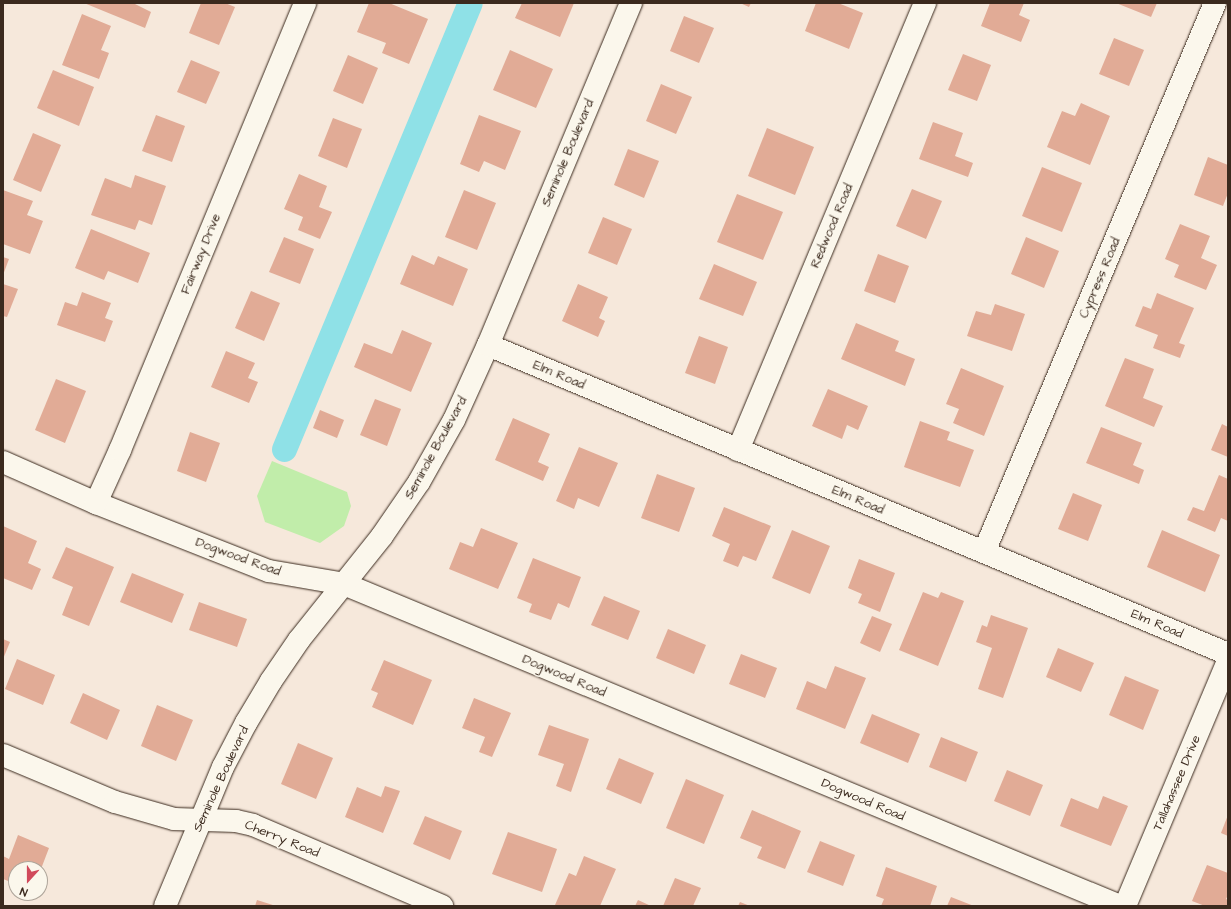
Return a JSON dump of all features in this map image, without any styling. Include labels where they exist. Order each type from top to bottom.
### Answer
[{"type":"street","name":"Fairway Drive","points":[[96,503],[120,450],[305,3]]},
{"type":"street","name":"Seminole Boulevard","points":[[165,906],[223,767],[260,699],[299,640],[382,536],[419,482],[454,420],[488,345],[632,3]]},
{"type":"street","name":"Redwood Road","points":[[738,450],[925,3]]},
{"type":"street","name":"Cypress Road","points":[[984,552],[1215,3]]},
{"type":"street","name":"Elm Road","points":[[488,345],[1228,654]]},
{"type":"street","name":"Dogwood Road","points":[[3,462],[96,503],[269,571],[344,584],[1120,906]]},
{"type":"street","name":"Tallahassee Drive","points":[[1125,906],[1228,661]]},
{"type":"street","name":"Cherry Road","points":[[3,755],[115,802],[174,819],[236,821],[253,825],[442,906]]},
{"type":"green space","points":[[272,461],[347,492],[351,506],[344,526],[320,543],[265,522],[257,496]]},
{"type":"building","points":[[84,3],[133,3],[151,12],[145,28]]},
{"type":"building","points":[[201,3],[225,3],[235,7],[219,45],[189,33]]},
{"type":"building","points":[[369,3],[389,3],[428,19],[409,64],[382,53],[386,43],[357,32]]},
{"type":"building","points":[[522,3],[574,3],[560,37],[515,18]]},
{"type":"building","points":[[740,3],[751,3],[749,7]]},
{"type":"building","points":[[816,3],[838,3],[863,13],[849,49],[805,31]]},
{"type":"building","points":[[990,3],[1024,3],[1019,15],[1030,20],[1021,42],[981,26]]},
{"type":"building","points":[[1116,3],[1157,3],[1151,17]]},
{"type":"building","points":[[82,14],[111,26],[101,50],[109,53],[99,79],[62,65]]},
{"type":"building","points":[[684,16],[714,28],[699,63],[670,51]]},
{"type":"building","points":[[1114,38],[1144,50],[1129,86],[1099,74]]},
{"type":"building","points":[[510,50],[553,69],[536,108],[493,90]]},
{"type":"building","points":[[963,54],[991,65],[977,101],[948,90]]},
{"type":"building","points":[[348,55],[378,68],[363,104],[333,91]]},
{"type":"building","points":[[191,60],[220,72],[206,104],[177,92]]},
{"type":"building","points":[[53,70],[94,87],[79,126],[37,108]]},
{"type":"building","points":[[661,84],[692,97],[676,134],[646,121]]},
{"type":"building","points":[[1081,103],[1110,116],[1090,165],[1047,147],[1062,111],[1075,116]]},
{"type":"building","points":[[156,115],[185,126],[172,162],[142,151]]},
{"type":"building","points":[[479,115],[521,131],[505,170],[484,161],[479,172],[460,164]]},
{"type":"building","points":[[333,118],[362,129],[347,168],[318,156]]},
{"type":"building","points":[[933,122],[963,133],[955,156],[973,163],[968,177],[919,159]]},
{"type":"building","points":[[767,128],[814,147],[795,195],[748,176]]},
{"type":"building","points":[[33,133],[61,145],[41,192],[13,180]]},
{"type":"building","points":[[628,149],[659,161],[644,198],[614,185]]},
{"type":"building","points":[[1208,157],[1228,165],[1228,193],[1223,206],[1194,195]]},
{"type":"building","points":[[1042,167],[1082,183],[1062,232],[1022,216]]},
{"type":"building","points":[[299,174],[327,186],[319,207],[332,212],[320,239],[298,230],[303,217],[284,209]]},
{"type":"building","points":[[135,175],[166,186],[152,225],[139,220],[135,230],[91,215],[105,178],[131,188]]},
{"type":"building","points":[[912,189],[942,201],[926,239],[896,226]]},
{"type":"building","points":[[3,190],[33,201],[27,215],[43,221],[30,254],[3,244]]},
{"type":"building","points":[[464,190],[496,203],[477,250],[445,237]]},
{"type":"building","points":[[737,194],[783,212],[763,260],[717,242]]},
{"type":"building","points":[[603,217],[632,229],[617,265],[588,253]]},
{"type":"building","points":[[1180,224],[1210,236],[1201,258],[1217,265],[1206,290],[1174,277],[1179,265],[1165,259]]},
{"type":"building","points":[[91,229],[150,253],[138,283],[108,271],[104,280],[75,268]]},
{"type":"building","points":[[284,237],[314,249],[300,284],[269,272]]},
{"type":"building","points":[[1026,237],[1059,251],[1044,288],[1011,274]]},
{"type":"building","points":[[878,254],[909,266],[895,303],[864,291]]},
{"type":"building","points":[[412,255],[434,265],[438,256],[468,269],[453,306],[400,284]]},
{"type":"building","points":[[3,257],[9,259],[3,275]]},
{"type":"building","points":[[714,264],[757,282],[743,316],[699,299]]},
{"type":"building","points":[[3,284],[18,289],[7,317],[3,316]]},
{"type":"building","points":[[578,284],[608,297],[599,318],[605,321],[598,337],[562,321]]},
{"type":"building","points":[[251,291],[280,303],[264,341],[235,328]]},
{"type":"building","points":[[82,292],[111,303],[105,318],[113,321],[105,342],[57,325],[65,302],[77,306]]},
{"type":"building","points":[[1157,293],[1194,308],[1179,343],[1185,345],[1180,358],[1153,348],[1158,335],[1135,326],[1143,306],[1151,309]]},
{"type":"building","points":[[995,304],[1025,314],[1012,351],[967,336],[976,311],[991,315]]},
{"type":"building","points":[[856,323],[899,341],[895,351],[915,359],[905,386],[841,359]]},
{"type":"building","points":[[402,330],[432,343],[411,392],[354,367],[364,343],[392,354]]},
{"type":"building","points":[[699,336],[728,347],[715,384],[685,373]]},
{"type":"building","points":[[226,351],[255,363],[248,378],[258,382],[249,403],[211,387]]},
{"type":"building","points":[[1125,358],[1154,369],[1143,398],[1163,406],[1154,427],[1105,406]]},
{"type":"building","points":[[961,368],[1004,386],[984,436],[953,423],[959,409],[946,404]]},
{"type":"building","points":[[56,379],[86,391],[65,443],[35,430]]},
{"type":"building","points":[[828,389],[868,406],[858,430],[847,425],[842,439],[812,426]]},
{"type":"building","points":[[375,399],[401,409],[387,446],[360,435]]},
{"type":"building","points":[[320,410],[344,420],[337,438],[313,428]]},
{"type":"building","points":[[513,418],[550,434],[538,462],[549,467],[543,481],[495,460]]},
{"type":"building","points":[[920,421],[950,432],[947,440],[974,450],[960,487],[904,467]]},
{"type":"building","points":[[1222,424],[1228,427],[1228,457],[1211,450]]},
{"type":"building","points":[[1101,427],[1142,443],[1133,465],[1144,470],[1139,484],[1086,463]]},
{"type":"building","points":[[190,432],[220,443],[206,482],[177,471]]},
{"type":"building","points":[[579,447],[618,463],[599,507],[578,498],[574,509],[556,501]]},
{"type":"building","points":[[657,474],[695,488],[679,532],[641,518]]},
{"type":"building","points":[[1219,475],[1228,479],[1228,521],[1221,518],[1215,532],[1187,520],[1193,507],[1204,511]]},
{"type":"building","points":[[1073,493],[1102,505],[1088,541],[1058,529]]},
{"type":"building","points":[[724,507],[771,526],[756,561],[743,556],[738,567],[723,561],[730,544],[712,536]]},
{"type":"building","points":[[3,526],[37,541],[28,563],[41,569],[32,590],[3,578]]},
{"type":"building","points":[[481,528],[518,543],[498,589],[449,569],[460,542],[473,547]]},
{"type":"building","points":[[792,530],[830,546],[810,594],[772,578]]},
{"type":"building","points":[[1162,530],[1220,555],[1205,592],[1147,567]]},
{"type":"building","points":[[66,547],[114,567],[89,626],[62,615],[73,587],[52,578]]},
{"type":"building","points":[[533,558],[581,577],[569,608],[558,603],[551,620],[529,612],[532,604],[517,598]]},
{"type":"building","points":[[859,559],[895,573],[880,612],[858,603],[862,594],[848,588]]},
{"type":"building","points":[[132,573],[184,594],[172,623],[120,602]]},
{"type":"building","points":[[923,592],[938,598],[941,592],[964,601],[938,666],[899,650]]},
{"type":"building","points":[[604,596],[640,611],[628,640],[591,625]]},
{"type":"building","points":[[199,602],[247,619],[237,647],[189,630]]},
{"type":"building","points":[[991,615],[1028,628],[1003,698],[978,689],[992,648],[976,642],[982,625],[987,627]]},
{"type":"building","points":[[872,616],[892,624],[880,652],[860,643]]},
{"type":"building","points":[[668,629],[706,645],[694,674],[656,658]]},
{"type":"building","points":[[3,639],[10,642],[3,659]]},
{"type":"building","points":[[1058,648],[1094,663],[1081,692],[1046,677]]},
{"type":"building","points":[[741,654],[777,668],[765,698],[729,684]]},
{"type":"building","points":[[17,659],[55,675],[43,705],[5,689]]},
{"type":"building","points":[[384,660],[432,680],[413,725],[372,707],[378,693],[371,690]]},
{"type":"building","points":[[835,666],[866,678],[845,729],[796,709],[807,681],[826,689]]},
{"type":"building","points":[[1125,676],[1159,690],[1143,730],[1109,715]]},
{"type":"building","points":[[83,693],[120,710],[107,740],[70,723]]},
{"type":"building","points":[[474,698],[511,713],[492,757],[479,752],[485,737],[462,728]]},
{"type":"building","points":[[157,705],[193,720],[176,761],[141,746]]},
{"type":"building","points":[[872,714],[920,734],[908,763],[860,743]]},
{"type":"building","points":[[549,725],[589,739],[571,792],[556,786],[564,764],[538,755]]},
{"type":"building","points":[[941,737],[978,752],[966,782],[929,767]]},
{"type":"building","points":[[298,743],[333,758],[316,799],[281,784]]},
{"type":"building","points":[[619,758],[654,773],[641,804],[606,789]]},
{"type":"building","points":[[1007,770],[1043,785],[1030,816],[994,801]]},
{"type":"building","points":[[686,779],[724,795],[704,844],[666,828]]},
{"type":"building","points":[[385,786],[400,791],[383,833],[345,817],[357,787],[381,797]]},
{"type":"building","points":[[1103,796],[1128,806],[1111,846],[1060,826],[1071,798],[1098,809]]},
{"type":"building","points":[[752,810],[801,831],[785,869],[757,858],[762,847],[740,838]]},
{"type":"building","points":[[1228,815],[1228,836],[1221,833]]},
{"type":"building","points":[[425,816],[462,831],[450,860],[413,844]]},
{"type":"building","points":[[508,832],[557,849],[542,892],[492,874]]},
{"type":"building","points":[[18,835],[49,848],[44,861],[8,861],[8,881],[3,879],[3,856],[9,859]]},
{"type":"building","points":[[820,841],[855,855],[843,886],[807,872]]},
{"type":"building","points":[[584,856],[616,869],[600,906],[555,905],[569,873],[576,876]]},
{"type":"building","points":[[1207,865],[1228,873],[1228,895],[1226,899],[1228,900],[1228,906],[1205,906],[1192,901]]},
{"type":"building","points":[[886,867],[937,886],[930,906],[881,906],[884,899],[876,896]]},
{"type":"building","points":[[675,878],[701,888],[693,906],[663,906]]},
{"type":"building","points":[[951,897],[974,906],[947,906]]},
{"type":"building","points":[[257,900],[276,906],[255,906]]},
{"type":"building","points":[[638,900],[651,906],[635,906]]},
{"type":"building","points":[[740,902],[750,906],[738,906]]},
{"type":"waterway","points":[[284,449],[470,3]]}]
